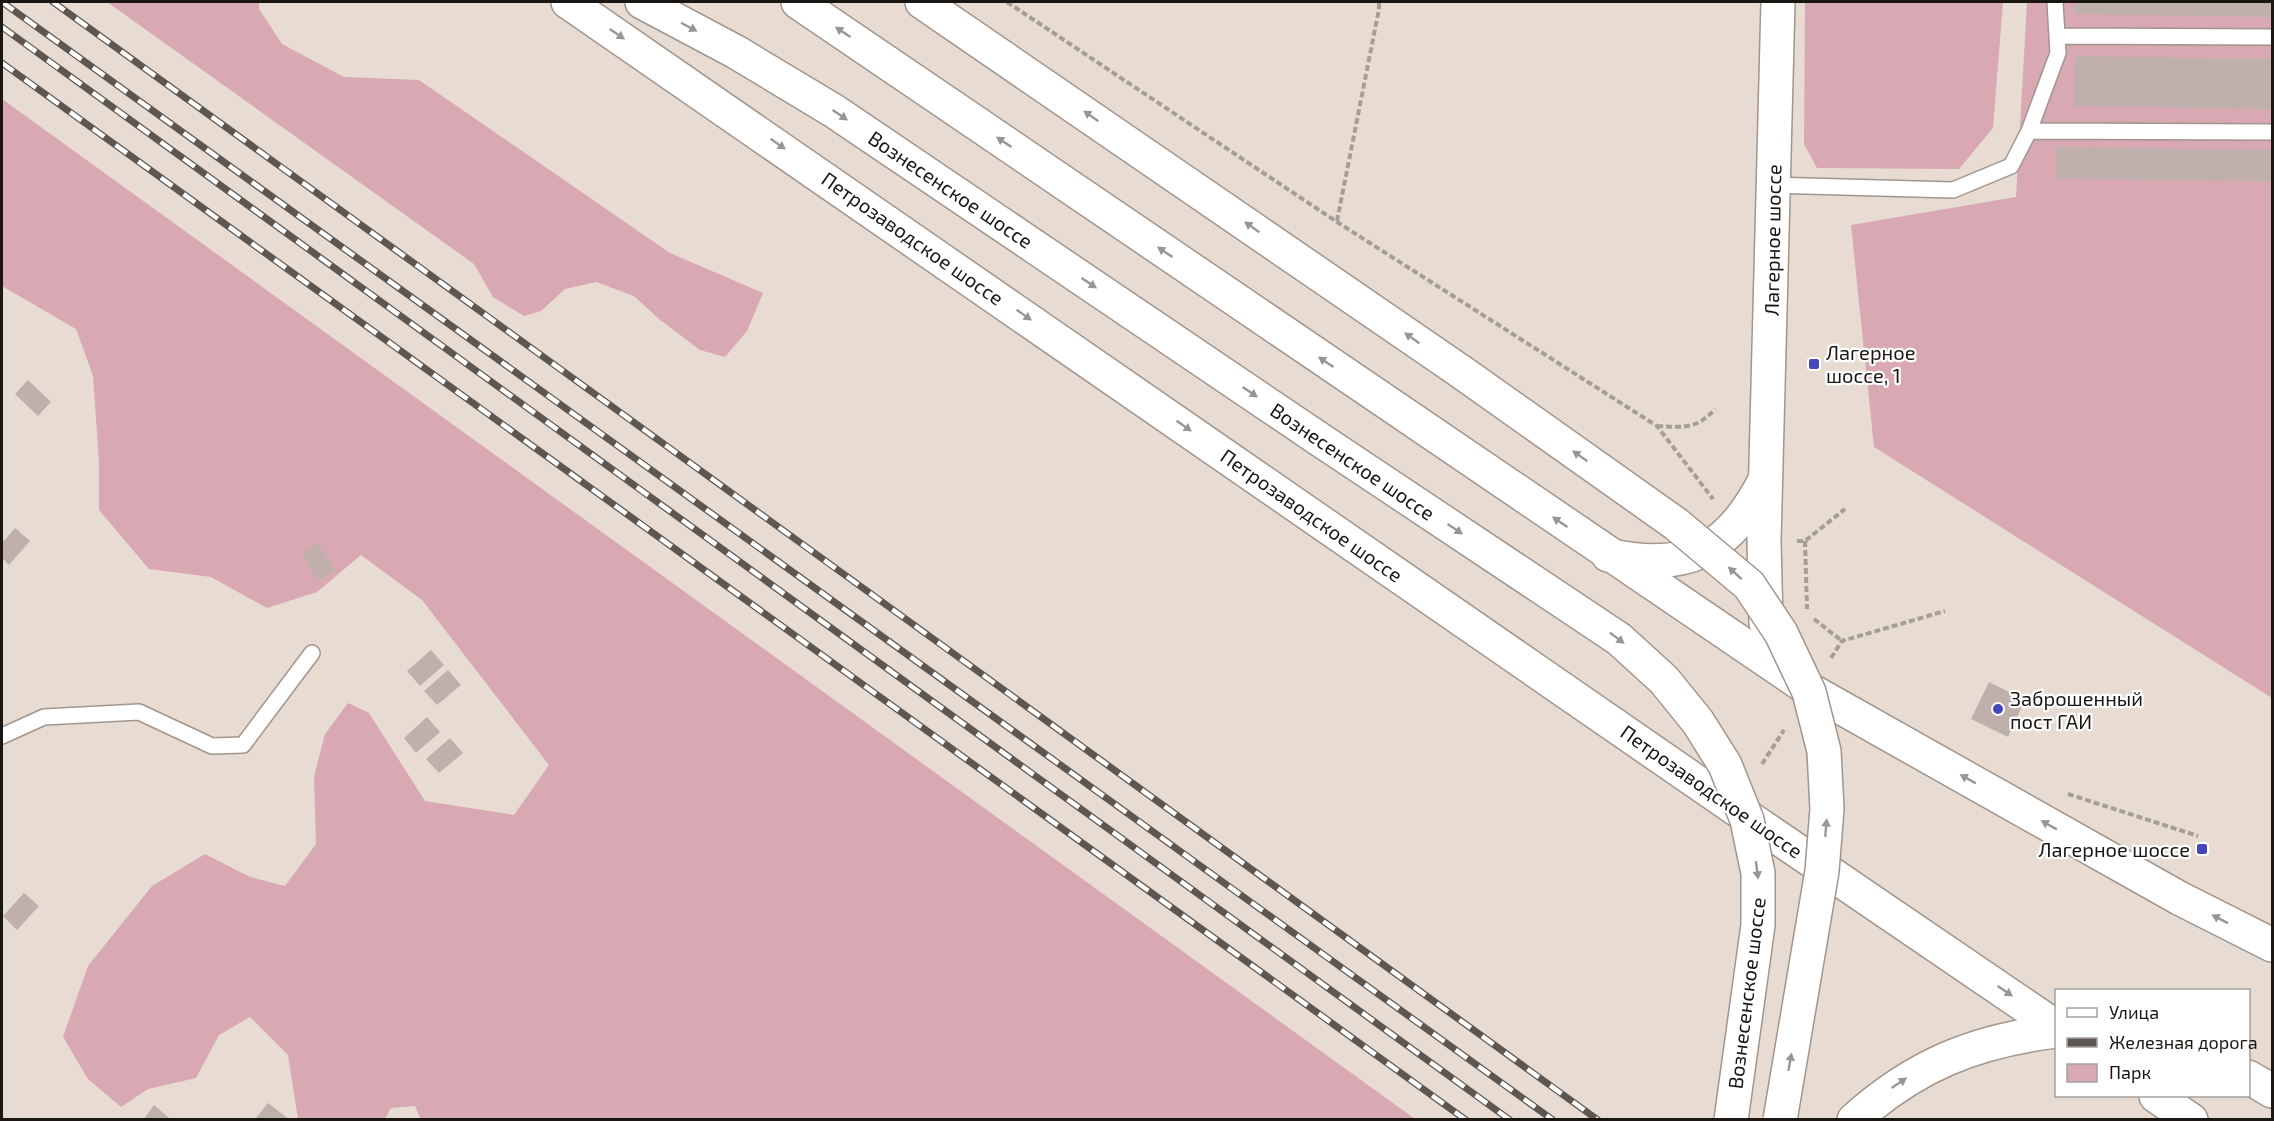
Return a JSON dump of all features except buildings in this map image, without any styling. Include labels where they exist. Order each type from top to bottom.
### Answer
[{"type":"main road","name":"Петрозаводское шоссе","points":[[568,2],[2055,1028]]},
{"type":"main road","name":"Вознесенское шоссе","points":[[642,2],[736,52],[834,111],[1619,639],[1664,680],[1698,722],[1725,765],[1747,820],[1758,873],[1758,925],[1731,1119]]},
{"type":"main road","points":[[798,2],[1608,555],[1810,690],[2159,887],[2272,945]]},
{"type":"main road","points":[[922,2],[1460,371],[1676,524],[1749,585],[1781,633],[1809,692],[1824,751],[1827,809],[1821,881],[1780,1119]]},
{"type":"main road","name":"Лагерное шоссе","points":[[1767,662],[1764,541],[1778,2]]},
{"type":"main road","name":"Лагерное шоссе","points":[[1608,555],[1640,562],[1673,561],[1704,551],[1731,533],[1751,508],[1766,479]]},
{"type":"main road","points":[[1854,1119],[1880,1096],[1918,1071],[1955,1054],[2000,1040],[2055,1029]]},
{"type":"main road","points":[[2250,1078],[2272,1091]]},
{"type":"main road","points":[[2159,1097],[2191,1119]]},
{"type":"lane","points":[[1773,185],[1953,190],[2011,166],[2029,131],[2058,53],[2055,2]]},
{"type":"lane","points":[[2057,36],[2272,37]]},
{"type":"lane","points":[[2029,131],[2272,132]]},
{"type":"lane","points":[[2,736],[44,717],[139,712],[212,746],[243,745],[312,653]]},
{"type":"path","points":[[1007,2],[1337,222],[1657,426],[1716,504]]},
{"type":"path","points":[[1337,222],[1379,2]]},
{"type":"path","points":[[1657,426],[1688,427],[1703,422],[1715,409]]},
{"type":"path","points":[[1845,509],[1805,541],[1807,614],[1842,641],[1945,611]]},
{"type":"path","points":[[1829,660],[1838,666]]},
{"type":"path","points":[[2060,790],[2198,836]]},
{"type":"green space","points":[[107,2],[259,2],[259,9],[282,44],[344,77],[419,80],[670,253],[763,293],[747,331],[725,357],[700,350],[659,319],[634,296],[596,282],[565,289],[541,311],[524,316],[493,297],[474,264]]},
{"type":"green space","points":[[1805,2],[2003,2],[1993,128],[1959,169],[1817,168],[1804,144]]},
{"type":"green space","points":[[2027,2],[2272,2],[2272,698],[1874,447],[1851,225],[2016,197]]},
{"type":"green space","points":[[2,99],[1415,1119],[421,1120],[415,1106],[391,1108],[385,1119],[298,1119],[288,1055],[250,1017],[219,1035],[196,1078],[148,1089],[121,1107],[88,1079],[63,1037],[88,966],[152,886],[205,854],[250,877],[285,886],[316,844],[314,777],[325,734],[348,703],[369,713],[425,801],[514,815],[549,765],[422,600],[361,555],[317,592],[267,608],[211,577],[149,569],[99,510],[99,462],[93,376],[76,329],[2,286]]},
{"type":"railway","points":[[2,2],[1553,1120]]},
{"type":"railway","points":[[53,2],[1598,1120]]},
{"type":"railway","points":[[2,27],[1510,1120]]},
{"type":"railway","points":[[2,63],[1466,1120]]},
{"type":"place","name":"Лагерное шоссе, 1","points":[[1814,364]]},
{"type":"place","name":"Заброшенный пост ГАИ","points":[[1998,709]]},
{"type":"place","name":"Лагерное шоссе","points":[[2202,849]]}]
